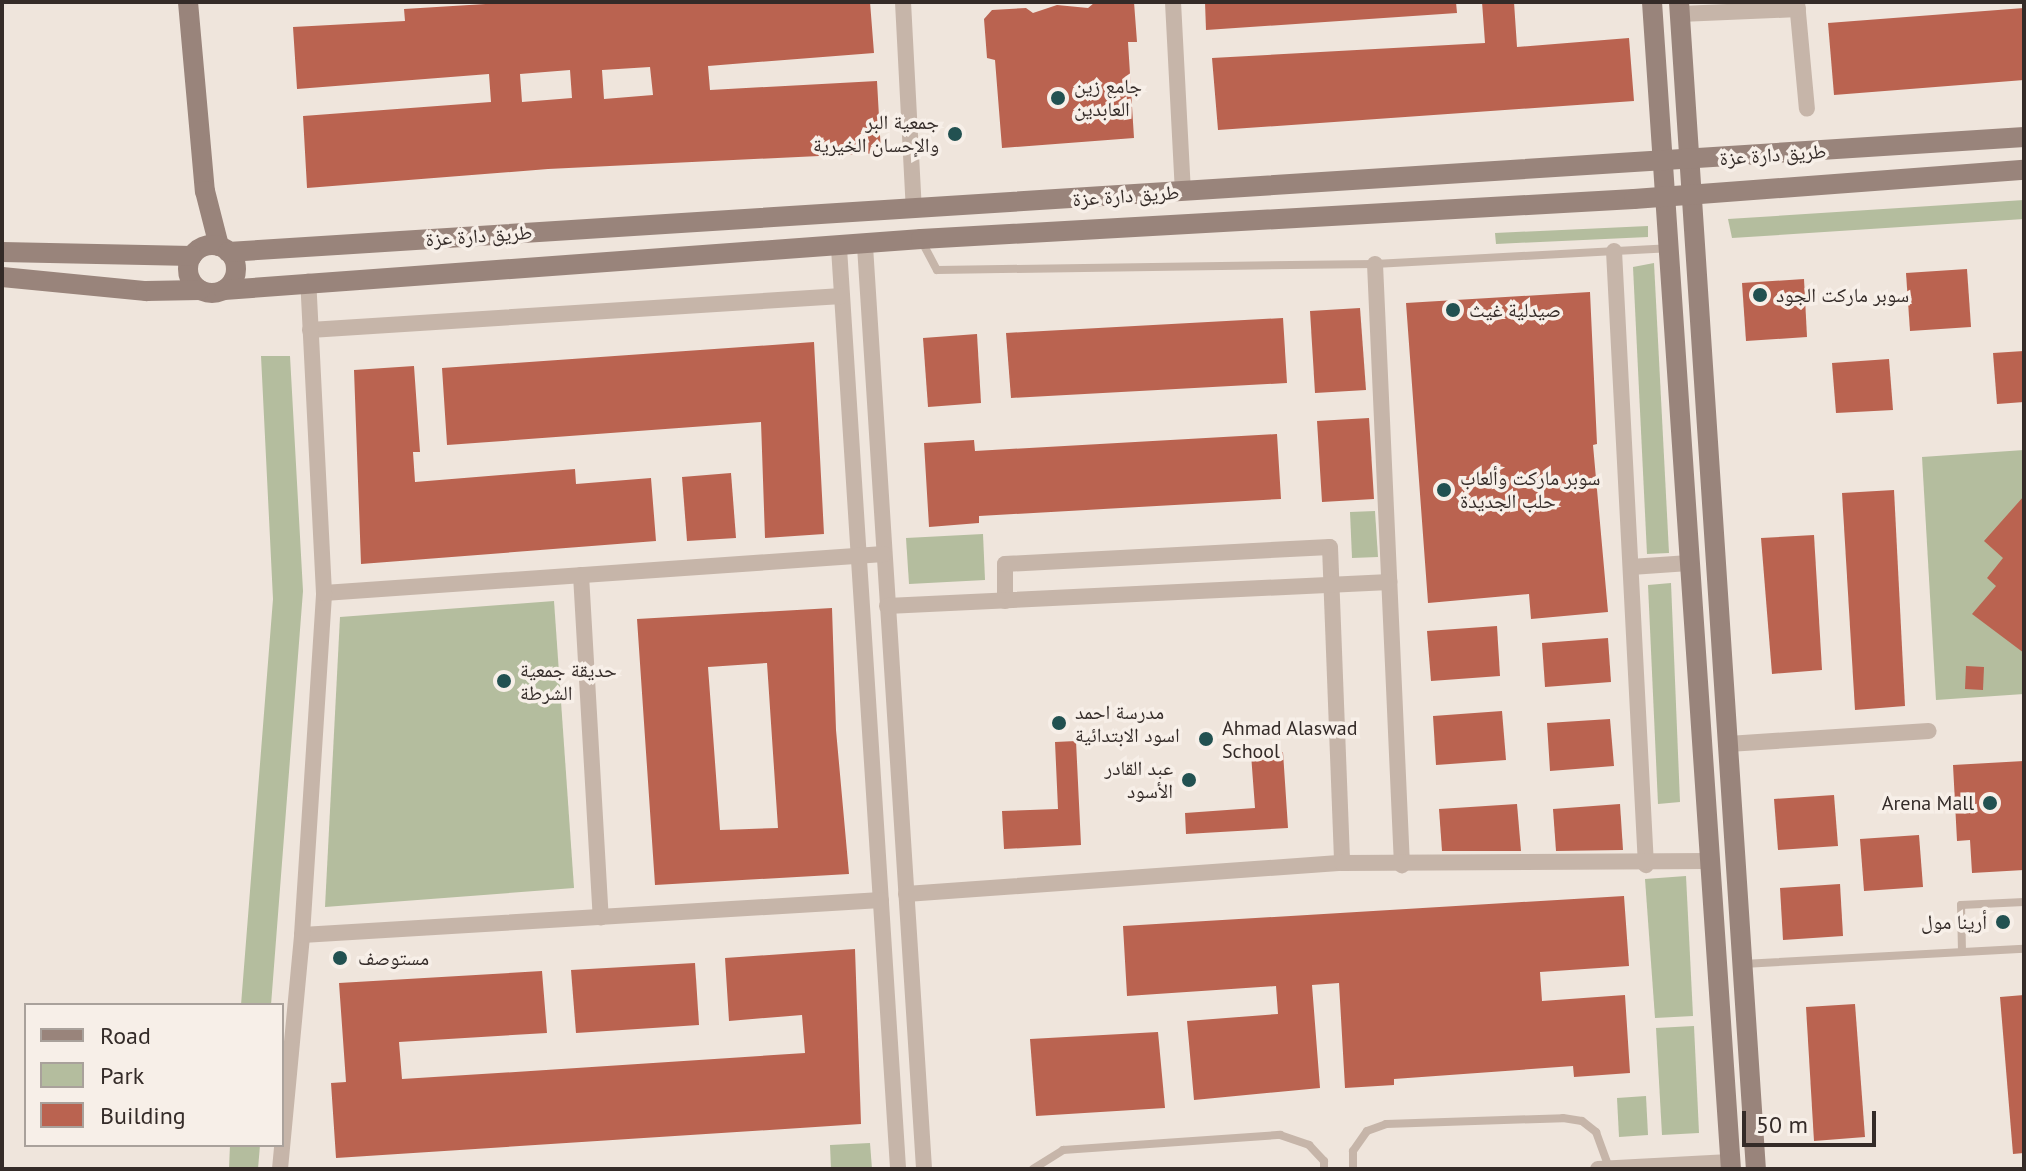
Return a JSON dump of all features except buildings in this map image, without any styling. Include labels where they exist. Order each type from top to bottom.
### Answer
[{"type":"main road","points":[[188,2],[205,191],[224,249],[236,269],[224,290]]},
{"type":"main road","points":[[1652,2],[1731,1165]]},
{"type":"main road","points":[[1680,8],[1756,1169]]},
{"type":"main road","name":"طريق دارة عزة","points":[[224,249],[1689,161],[2024,137]]},
{"type":"main road","points":[[2,277],[146,291],[224,290],[308,281],[839,248],[921,239],[1665,197],[2024,170]]},
{"type":"main road","points":[[200,290],[189,278],[205,191]]},
{"type":"main road","points":[[2,252],[194,253],[224,249]]},
{"type":"street","points":[[903,2],[914,209]]},
{"type":"street","points":[[1173,2],[1183,192]]},
{"type":"street","points":[[1680,8],[1798,5],[1807,109]]},
{"type":"street","points":[[865,246],[924,1169]]},
{"type":"street","points":[[839,248],[898,1169]]},
{"type":"street","points":[[1614,251],[1646,865]]},
{"type":"street","points":[[1375,264],[1402,865]]},
{"type":"street","points":[[284,1126],[302,935],[324,593],[308,281]]},
{"type":"street","points":[[310,330],[842,296]]},
{"type":"street","points":[[1005,601],[1005,564],[1330,547],[1342,863]]},
{"type":"street","points":[[324,593],[884,554]]},
{"type":"street","points":[[1631,567],[1689,563]]},
{"type":"street","points":[[581,575],[601,917]]},
{"type":"street","points":[[887,606],[1389,582]]},
{"type":"street","points":[[1728,744],[1929,731]]},
{"type":"street","points":[[906,894],[1342,863],[1646,865],[1710,861]]},
{"type":"street","points":[[302,935],[881,900]]},
{"type":"street","points":[[280,1169],[282,1147]]},
{"type":"street","points":[[1598,1169],[1731,1165]]},
{"type":"lane","points":[[921,239],[937,270],[1375,264],[1668,248]]},
{"type":"lane","points":[[1962,952],[1961,905],[2024,902]]},
{"type":"lane","points":[[1743,964],[2024,949]]},
{"type":"lane","points":[[1353,1169],[1353,1151],[1367,1131],[1386,1124],[1563,1118],[1582,1121],[1596,1132],[1610,1168]]},
{"type":"lane","points":[[1033,1169],[1063,1150],[1280,1135],[1309,1145],[1324,1161],[1324,1169]]},
{"type":"green space","points":[[2024,200],[2024,219],[1732,238],[1728,219]]},
{"type":"green space","points":[[1648,226],[1648,237],[1496,244],[1495,233]]},
{"type":"green space","points":[[1654,263],[1669,553],[1647,554],[1633,267]]},
{"type":"green space","points":[[261,356],[290,356],[303,591],[271,1003],[241,1003],[273,599]]},
{"type":"green space","points":[[2024,450],[2024,694],[1936,700],[1922,457]]},
{"type":"green space","points":[[1375,511],[1378,557],[1352,558],[1350,512]]},
{"type":"green space","points":[[983,534],[985,580],[909,584],[906,538]]},
{"type":"green space","points":[[1671,583],[1680,802],[1658,804],[1648,585]]},
{"type":"green space","points":[[554,601],[574,888],[325,907],[340,617]]},
{"type":"green space","points":[[1686,876],[1693,1016],[1655,1018],[1645,879]]},
{"type":"green space","points":[[1694,1026],[1699,1133],[1662,1135],[1656,1028]]},
{"type":"green space","points":[[1646,1096],[1648,1135],[1619,1137],[1617,1098]]},
{"type":"green space","points":[[870,1143],[872,1169],[831,1169],[830,1145]]},
{"type":"green space","points":[[230,1147],[260,1147],[258,1169],[229,1169]]},
{"type":"place","name":"جامع زين العابدين","points":[[1058,98]]},
{"type":"place","name":"جمعية البر والإحسان الخيرية","points":[[955,134]]},
{"type":"place","name":"سوبر ماركت الجود","points":[[1760,295]]},
{"type":"place","name":"صيدلية غيث","points":[[1453,310]]},
{"type":"place","name":"سوبر ماركت وألعاب حلب الجديدة","points":[[1444,490]]},
{"type":"place","name":"حديقة جمعية الشرطة","points":[[504,681]]},
{"type":"place","name":"مدرسة احمد اسود الابتدائية","points":[[1059,723]]},
{"type":"place","name":"Ahmad Alaswad School","points":[[1206,739]]},
{"type":"place","name":"عبد القادر الأسود","points":[[1189,780]]},
{"type":"place","name":"Arena Mall","points":[[1990,803]]},
{"type":"place","name":"أرينا مول","points":[[2003,922]]},
{"type":"place","name":"مستوصف","points":[[340,958]]}]
